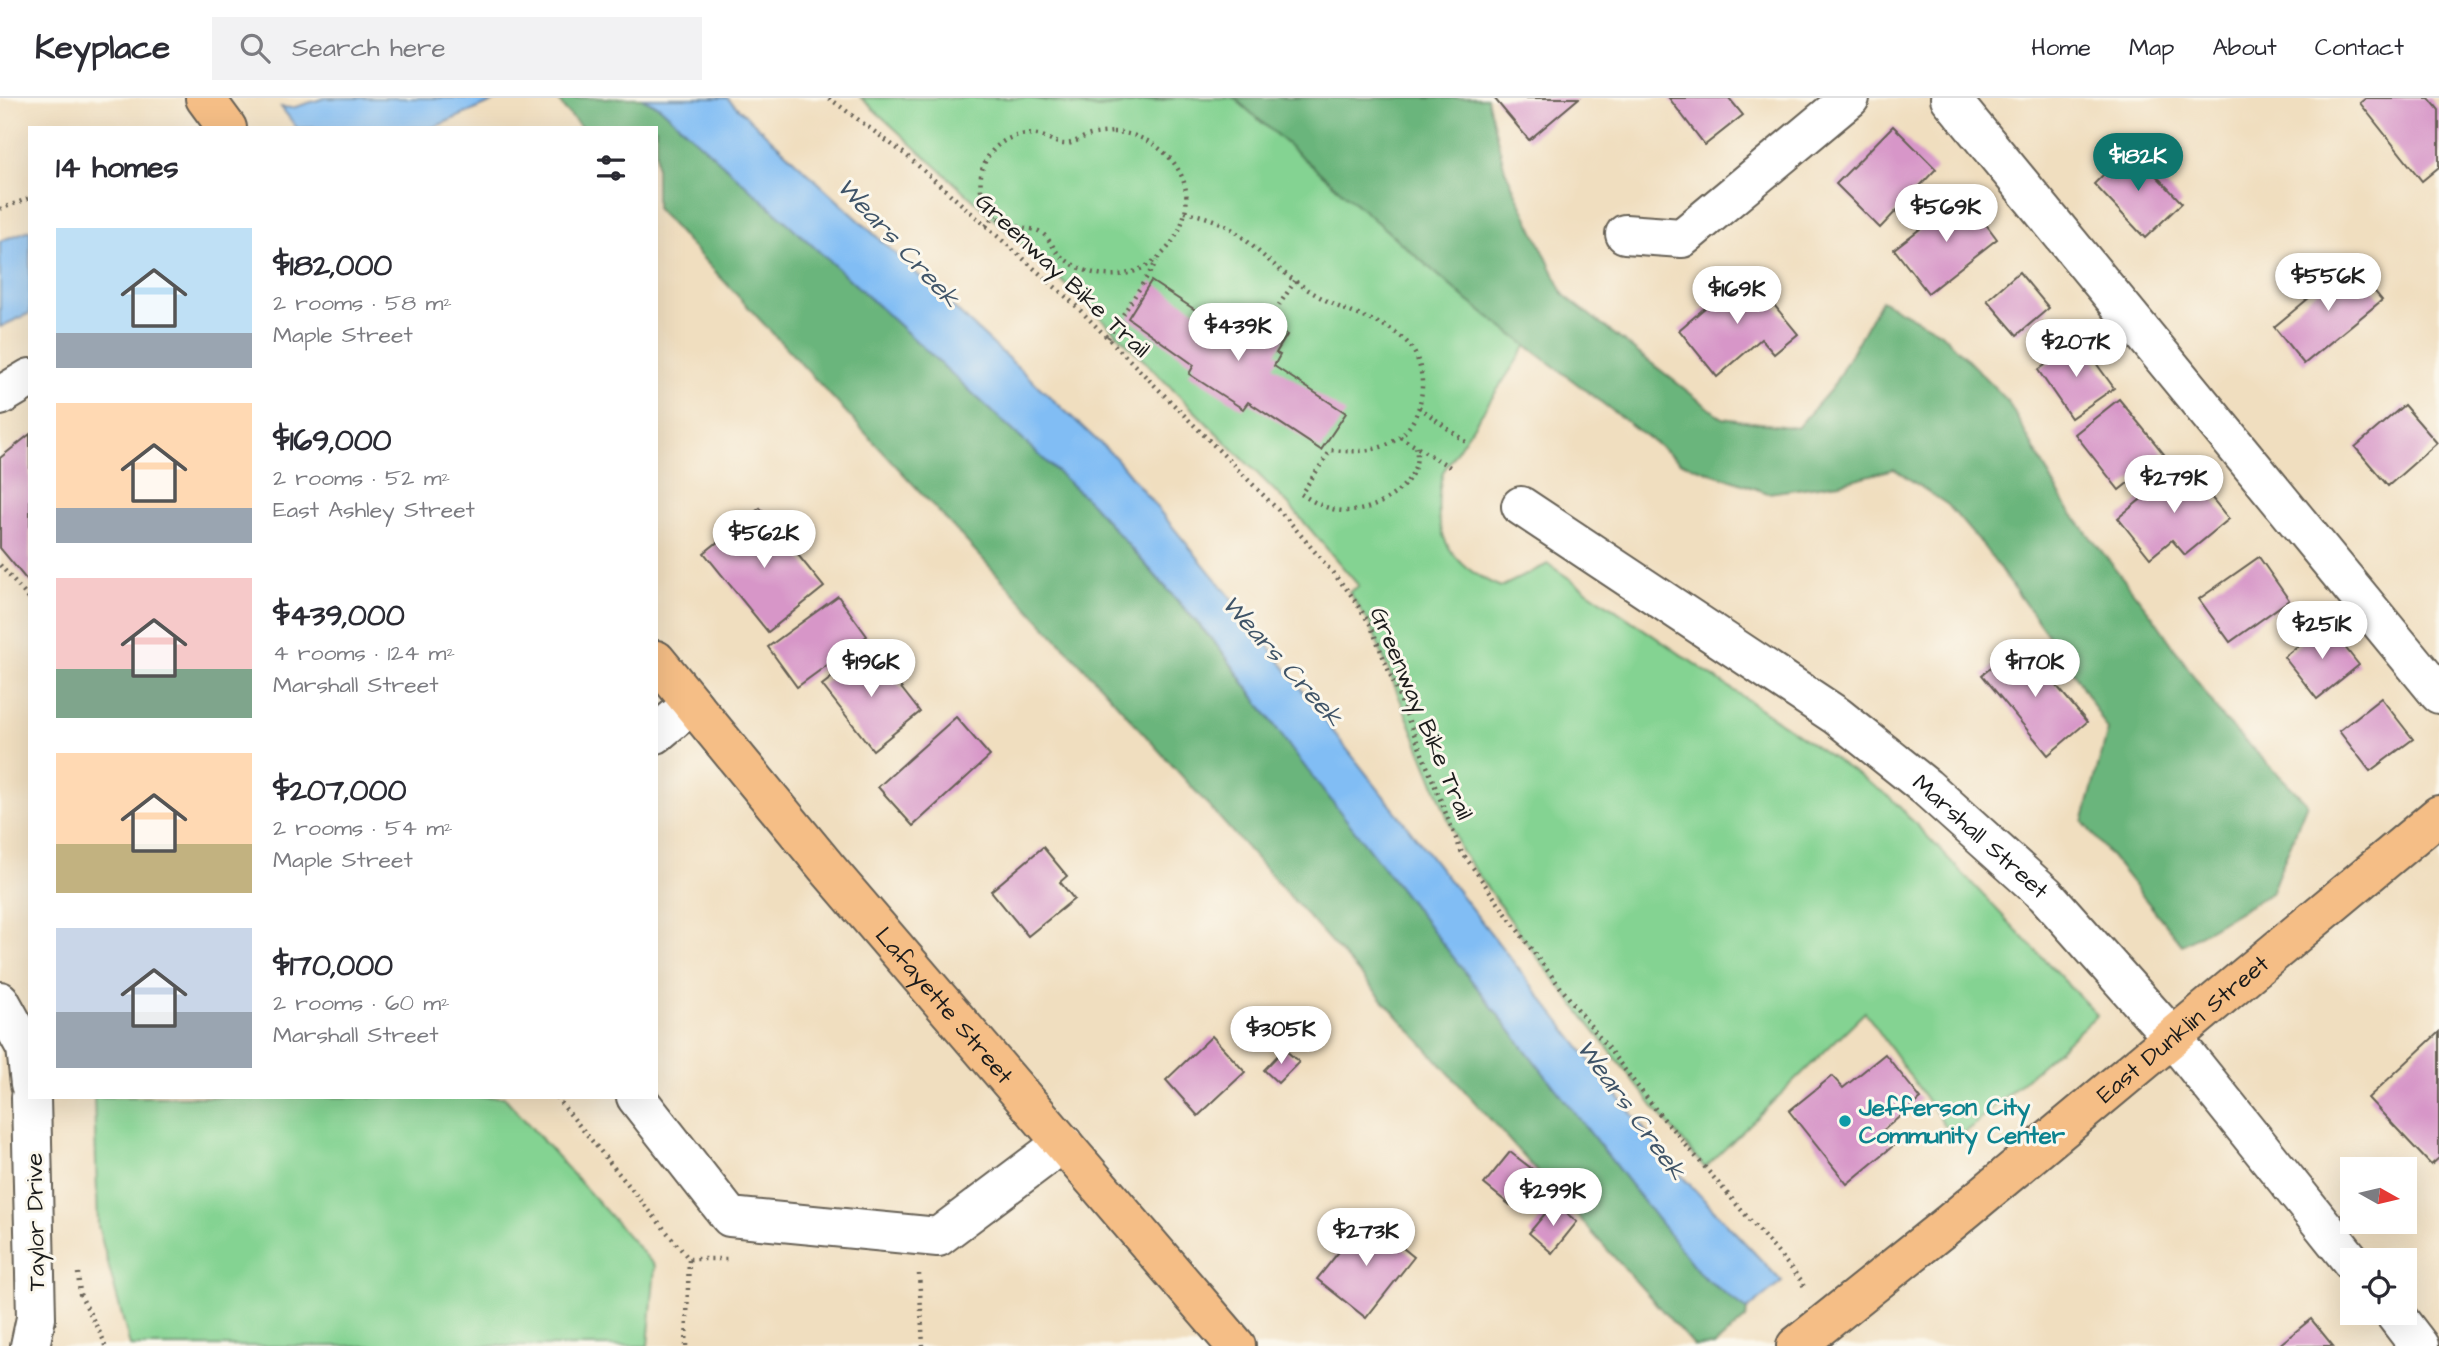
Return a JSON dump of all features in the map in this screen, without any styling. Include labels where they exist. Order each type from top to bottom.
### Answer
[{"type":"main road","points":[[205,98],[226,126]]},
{"type":"main road","name":"Lafayette Street","points":[[658,662],[827,868],[1236,1346]]},
{"type":"main road","name":"East Dunklin Street","points":[[1796,1346],[1951,1222],[2439,815]]},
{"type":"street","points":[[1625,234],[1682,238],[1850,98]]},
{"type":"street","points":[[1950,98],[2439,694]]},
{"type":"street","points":[[0,396],[28,379]]},
{"type":"street","name":"Marshall Street","points":[[1521,506],[1837,716],[1926,787],[2045,894],[2172,1037],[2341,1248]]},
{"type":"street","points":[[658,732],[692,704]]},
{"type":"street","points":[[0,1001],[26,1048],[28,1066]]},
{"type":"street","name":"Taylor Drive","points":[[30,1346],[36,1318],[31,1099]]},
{"type":"street","points":[[638,1099],[730,1217],[938,1237],[1063,1143]]},
{"type":"street","points":[[2403,1325],[2419,1346]]},
{"type":"path","name":"Greenway Bike Trail","points":[[829,98],[905,155],[1073,303],[1288,520],[1349,592],[1370,624],[1461,851],[1537,957],[1657,1111],[1801,1280]]},
{"type":"path","points":[[1108,338],[1157,260],[1173,241],[1185,212],[1183,180],[1167,154],[1142,138],[1113,132],[1088,136],[1070,144],[1035,135],[1013,136],[1003,140],[987,157],[981,172],[985,204],[1005,223],[1043,233],[1065,259],[1093,273],[1125,274],[1157,260]]},
{"type":"path","points":[[0,209],[28,199]]},
{"type":"path","points":[[1185,212],[1228,227],[1295,281],[1341,309],[1385,326],[1401,336],[1413,349],[1420,367],[1422,387],[1419,407],[1413,421],[1400,437],[1378,449],[1364,452],[1331,450],[1301,494],[1316,504],[1345,512],[1377,504],[1391,496],[1411,475],[1416,461],[1416,447]]},
{"type":"path","points":[[986,226],[996,215]]},
{"type":"path","points":[[1267,323],[1295,281]]},
{"type":"path","points":[[1419,407],[1467,443]]},
{"type":"path","points":[[1400,437],[1450,467]]},
{"type":"path","points":[[0,565],[28,598]]},
{"type":"path","points":[[686,1346],[689,1259]]},
{"type":"path","points":[[78,1270],[80,1294],[104,1340],[104,1346]]},
{"type":"green space","points":[[558,98],[642,98],[660,107],[1091,503],[1219,648],[1292,750],[1701,1275],[1747,1310],[1746,1318],[1714,1346],[1694,1346],[1101,686],[658,210],[658,126],[580,126],[564,109]]},
{"type":"green space","points":[[861,98],[1028,98],[1097,108],[1175,98],[1234,98],[1468,301],[1527,345],[1443,472],[1438,510],[1446,542],[1455,556],[1467,568],[1501,587],[1548,564],[1890,797],[2097,1015],[1956,1141],[1865,1012],[1705,1168],[1537,957],[1461,851],[1370,624],[1349,592],[1359,586],[1291,507],[1084,301]]},
{"type":"green space","points":[[1028,98],[1175,98],[1097,108]]},
{"type":"green space","points":[[1234,98],[1487,98],[1505,170],[1564,295],[1722,418],[1797,428],[1832,388],[1881,300],[1940,332],[2007,400],[2066,506],[2151,614],[2224,720],[2307,803],[2271,893],[2182,945],[2083,822],[2108,730],[2068,663],[1984,547],[1948,505],[1894,469],[1840,483],[1768,493],[1680,462],[1468,301]]},
{"type":"green space","points":[[94,1099],[506,1099],[655,1266],[648,1346],[130,1346],[98,1226]]},
{"type":"water","points":[[325,98],[502,98],[437,126],[295,126],[281,107],[292,108]]},
{"type":"water","points":[[642,98],[727,98],[1116,458],[1247,617],[1675,1169],[1782,1282],[1747,1310],[1701,1275],[1292,750],[1220,648],[1091,503],[660,107]]},
{"type":"water","points":[[28,231],[28,314],[0,327],[0,241]]},
{"type":"building","points":[[1494,98],[1579,98],[1529,140]]},
{"type":"building","points":[[1669,98],[1729,98],[1743,115],[1705,145]]},
{"type":"building","points":[[2366,98],[2429,98],[2439,110],[2439,167],[2422,181],[2360,103]]},
{"type":"building","points":[[1893,126],[1936,169],[1880,228],[1836,184]]},
{"type":"building","points":[[2130,148],[2182,203],[2145,238],[2094,184]]},
{"type":"building","points":[[1964,195],[1997,239],[1928,293],[1894,249]]},
{"type":"building","points":[[2351,263],[2382,300],[2304,364],[2274,327]]},
{"type":"building","points":[[1747,272],[1798,334],[1774,354],[1761,339],[1717,377],[1679,330]]},
{"type":"building","points":[[2019,272],[2049,308],[2017,335],[1987,300]]},
{"type":"building","points":[[1151,281],[1220,326],[1225,318],[1236,325],[1246,309],[1287,335],[1276,353],[1280,355],[1274,366],[1346,413],[1321,450],[1248,402],[1243,409],[1189,374],[1194,365],[1128,318]]},
{"type":"building","points":[[2080,341],[2114,388],[2071,418],[2038,370]]},
{"type":"building","points":[[2119,399],[2164,454],[2119,490],[2075,434]]},
{"type":"building","points":[[2404,405],[2437,443],[2388,486],[2355,447]]},
{"type":"building","points":[[28,436],[28,582],[0,548],[0,458]]},
{"type":"building","points":[[2184,464],[2229,519],[2185,555],[2172,540],[2150,558],[2118,518]]},
{"type":"building","points":[[760,508],[824,587],[768,632],[704,553]]},
{"type":"building","points":[[2259,557],[2289,600],[2230,642],[2199,599]]},
{"type":"building","points":[[838,596],[867,636],[797,687],[768,647]]},
{"type":"building","points":[[2326,623],[2359,665],[2317,699],[2284,657]]},
{"type":"building","points":[[2021,643],[2087,722],[2048,755],[1982,675]]},
{"type":"building","points":[[870,648],[920,712],[873,750],[822,685]]},
{"type":"building","points":[[2381,698],[2413,739],[2370,771],[2339,731]]},
{"type":"building","points":[[956,717],[990,756],[913,826],[878,787]]},
{"type":"building","points":[[1043,847],[1067,876],[1060,882],[1074,899],[1028,936],[991,891]]},
{"type":"building","points":[[2439,1032],[2439,1158],[2431,1165],[2368,1098]]},
{"type":"building","points":[[1212,1036],[1245,1072],[1198,1116],[1166,1080]]},
{"type":"building","points":[[1284,1049],[1299,1062],[1278,1083],[1264,1070]]},
{"type":"building","name":"Jefferson City Community Center","points":[[1885,1054],[1921,1099],[1881,1132],[1893,1146],[1847,1184],[1789,1111],[1832,1076],[1843,1088]]},
{"type":"building","points":[[1510,1152],[1536,1172],[1510,1205],[1484,1184]]},
{"type":"building","points":[[1554,1203],[1577,1222],[1552,1253],[1529,1233]]},
{"type":"building","points":[[1366,1218],[1414,1257],[1366,1318],[1317,1279]]},
{"type":"building","points":[[2311,1319],[2333,1346],[2278,1346]]},
{"type":"place","name":"Jefferson City Community Center","points":[[1845,1121]]},
{"type":"water label","name":"Wears Creek","points":[[899,242]]},
{"type":"water label","name":"Wears Creek","points":[[1283,660]]},
{"type":"water label","name":"Wears Creek","points":[[1632,1109]]}]
